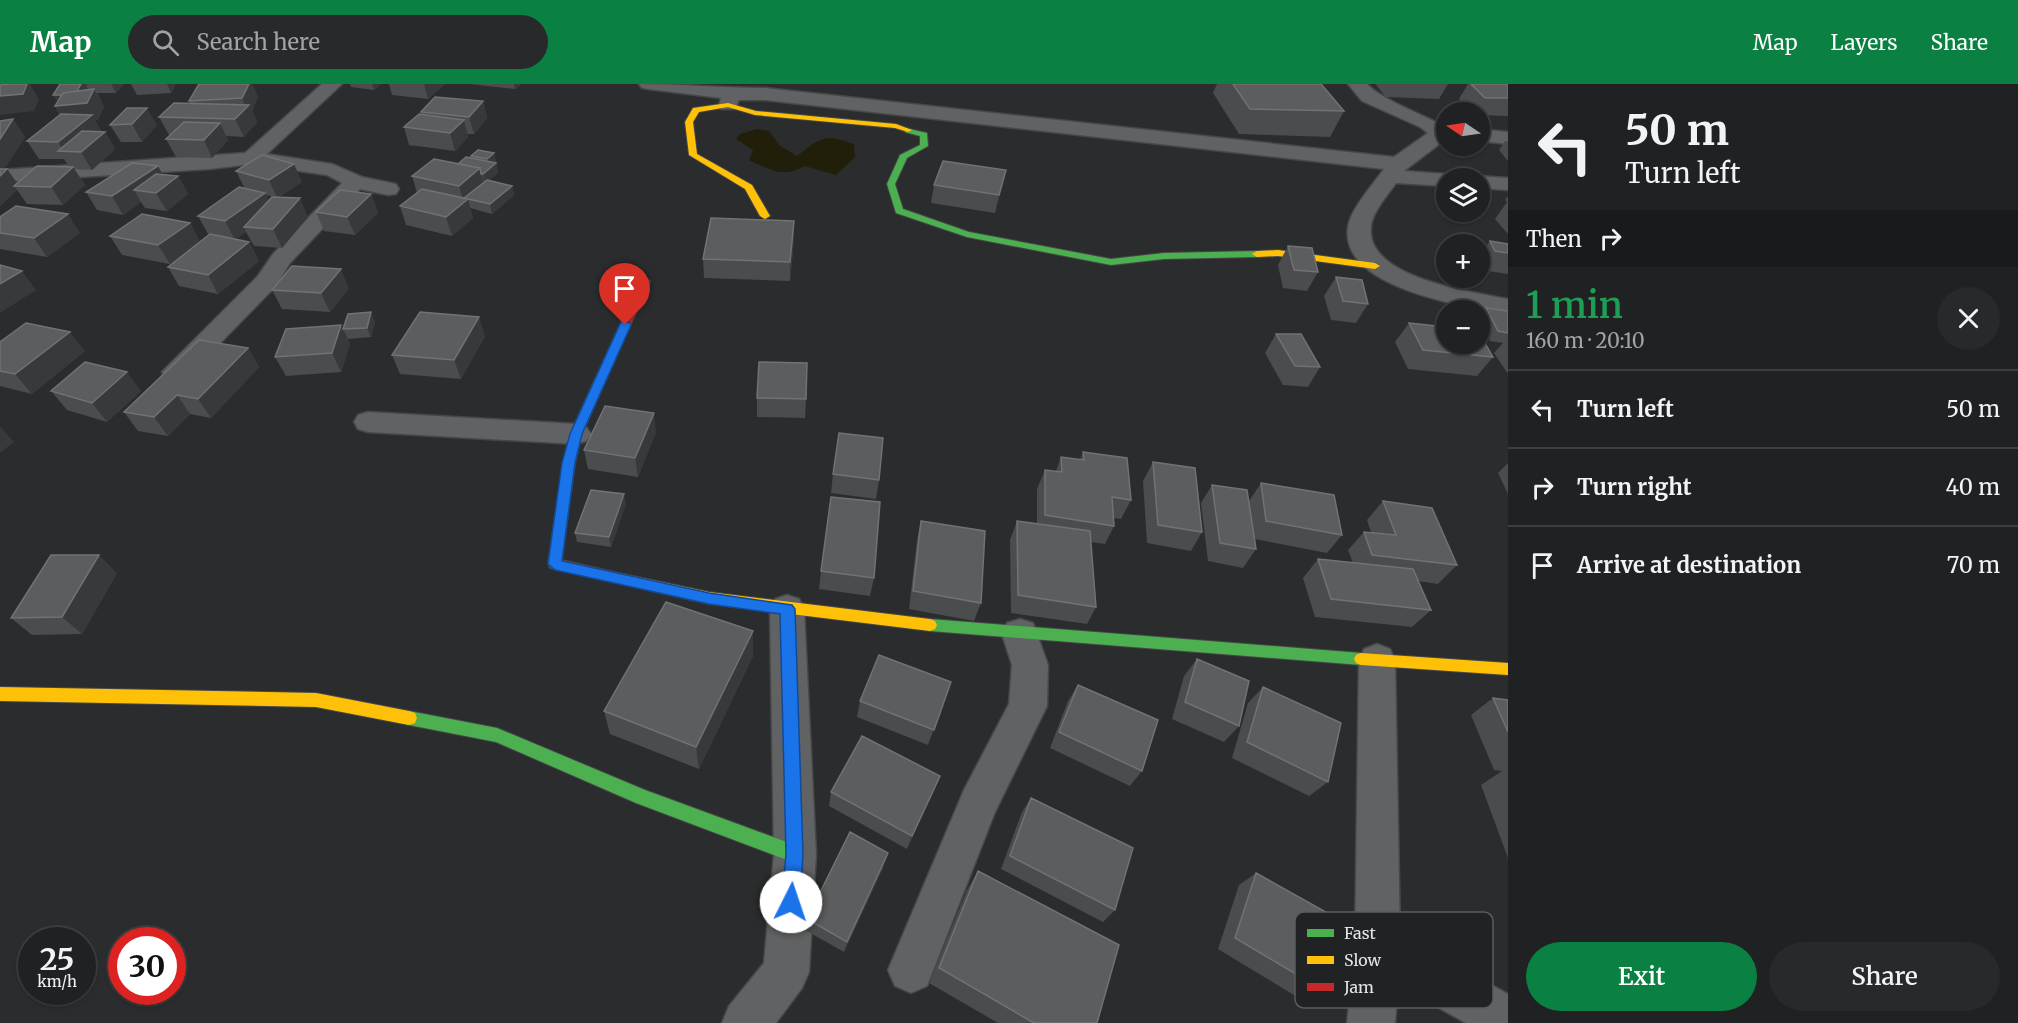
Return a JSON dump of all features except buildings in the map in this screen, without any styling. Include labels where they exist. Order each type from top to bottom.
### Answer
[{"type":"street","points":[[251,158],[333,84]]},
{"type":"street","points":[[648,84],[730,99],[755,113],[896,126],[924,135],[924,146],[903,157],[891,184],[899,211],[967,234],[1111,262],[1164,256],[1278,253],[1375,266],[1408,283],[1453,296],[1508,307]]},
{"type":"street","points":[[1357,84],[1370,97],[1436,128]]},
{"type":"street","points":[[765,216],[749,187],[693,155],[689,122],[696,110],[730,99],[776,95],[1394,170],[1436,178]]},
{"type":"street","points":[[1490,136],[1508,138]]},
{"type":"street","points":[[1375,266],[1358,241],[1359,226],[1394,170],[1410,153],[1436,137]]},
{"type":"street","points":[[0,176],[210,163],[251,158],[332,170],[355,182],[388,189]]},
{"type":"street","points":[[162,386],[266,282],[281,259],[355,182]]},
{"type":"street","points":[[1490,183],[1508,184]]},
{"type":"street","points":[[645,281],[576,434],[569,463],[555,564],[709,598],[787,609],[1020,634],[1508,669]]},
{"type":"street","points":[[368,422],[576,434]]},
{"type":"street","points":[[746,1023],[786,972],[795,854],[787,609]]},
{"type":"street","points":[[911,970],[978,804],[1028,706],[1030,665],[1020,634]]},
{"type":"street","points":[[1377,660],[1378,912]]},
{"type":"street","points":[[0,694],[316,700],[497,735],[642,797],[795,854]]},
{"type":"street","points":[[1371,1023],[1372,1008]]},
{"type":"street","points":[[1486,1008],[1508,1020]]},
{"type":"shaded area","points":[[757,129],[769,131],[780,146],[797,156],[817,141],[829,138],[854,144],[855,157],[836,175],[805,166],[790,172],[770,169],[749,160],[753,150],[736,139],[740,134]]},
{"type":"traffic: fast","points":[[908,130],[924,135],[924,146],[903,157],[891,184],[899,211],[967,234],[1111,262],[1164,256],[1257,254]]},
{"type":"traffic: fast","points":[[930,625],[1361,659]]},
{"type":"traffic: fast","points":[[409,718],[497,735],[642,797],[795,854]]},
{"type":"traffic: slow","points":[[765,216],[749,187],[693,155],[689,122],[696,110],[728,105],[755,113],[896,126],[908,130]]},
{"type":"traffic: slow","points":[[1257,254],[1278,253],[1375,266]]},
{"type":"traffic: slow","points":[[609,576],[709,598],[930,625]]},
{"type":"traffic: slow","points":[[1361,659],[1508,669]]},
{"type":"traffic: slow","points":[[0,694],[316,700],[409,718]]},
{"type":"traffic: jam","points":[[609,576],[555,564],[569,463],[576,434],[645,281]]},
{"type":"route","points":[[625,325],[576,434],[569,463],[555,564],[709,598],[787,609],[795,854],[791,902]]}]
